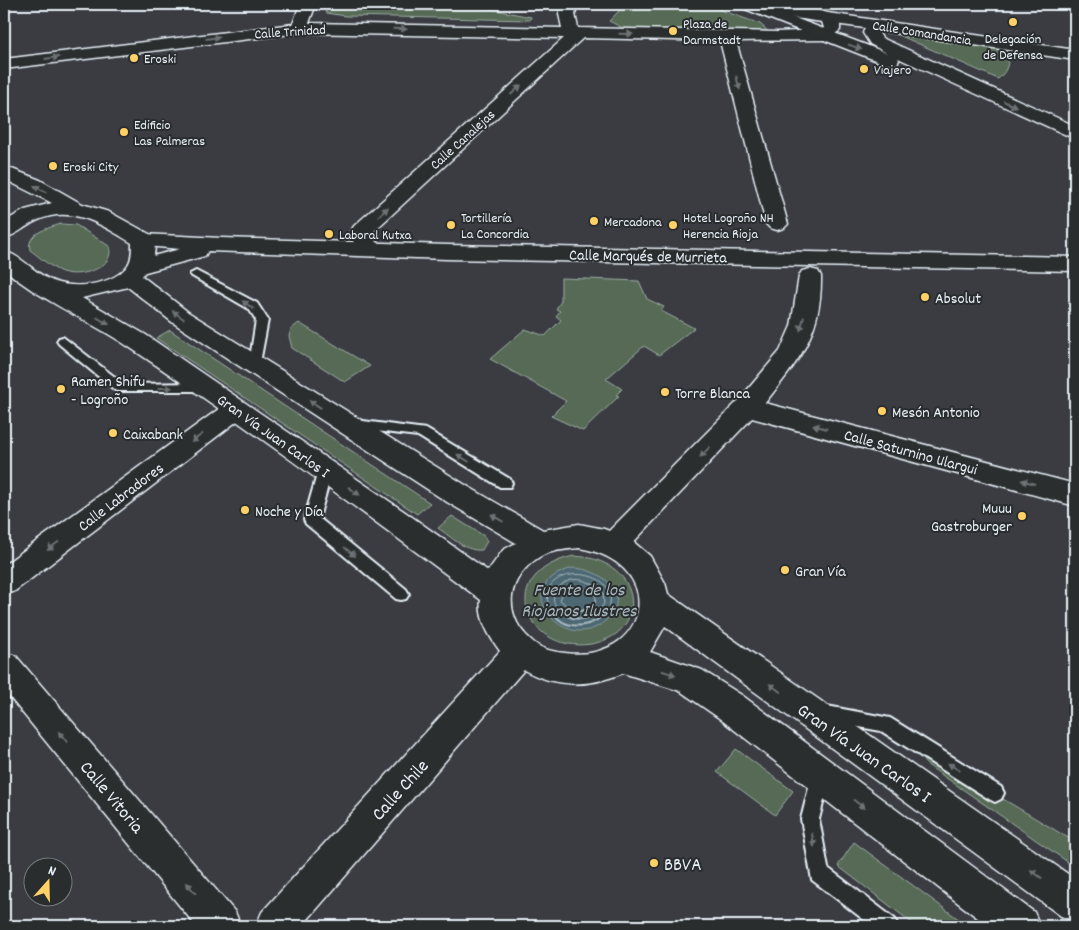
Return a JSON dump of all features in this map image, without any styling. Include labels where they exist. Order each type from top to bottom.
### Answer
[{"type":"main road","points":[[298,28],[308,4]]},
{"type":"main road","points":[[571,4],[567,14],[574,34]]},
{"type":"main road","points":[[745,4],[896,62],[966,84]]},
{"type":"main road","points":[[763,4],[786,11],[827,18]]},
{"type":"main road","points":[[777,4],[827,18],[832,25],[832,30],[824,35]]},
{"type":"main road","name":"Calle Comandancia","points":[[827,18],[1075,55]]},
{"type":"main road","points":[[875,25],[871,33],[876,41],[1075,133]]},
{"type":"main road","name":"Calle Trinidad","points":[[4,64],[298,28],[574,34],[824,35]]},
{"type":"main road","name":"Calle Canalejas","points":[[370,249],[364,241],[362,231],[574,34]]},
{"type":"main road","points":[[728,36],[728,46],[777,224]]},
{"type":"main road","points":[[4,172],[33,184],[75,208],[88,211],[143,240],[143,255],[133,272],[180,317],[457,494],[539,542]]},
{"type":"main road","points":[[4,183],[23,204],[9,227]]},
{"type":"main road","points":[[9,227],[47,210],[75,208]]},
{"type":"main road","name":"Calle Marqués de Murrieta","points":[[143,240],[221,245],[370,249],[1075,264]]},
{"type":"main road","name":"Calle Marqués de Murrieta","points":[[46,287],[85,292],[102,288],[133,272],[221,245]]},
{"type":"main road","name":"Gran Vía Juan Carlos I","points":[[6,261],[137,341],[205,387],[495,593]]},
{"type":"main road","points":[[614,544],[747,407],[792,354],[803,326],[810,276]]},
{"type":"main road","name":"Calle Saturnino Ulargui","points":[[747,407],[1075,495]]},
{"type":"main road","name":"Calle Labradores","points":[[4,582],[236,409]]},
{"type":"main road","points":[[559,536],[579,536],[614,544],[644,570],[651,585],[654,601],[653,617],[647,633],[636,646],[622,658],[603,666],[582,670],[560,668],[539,662],[521,651],[508,639],[495,609],[495,593],[500,577],[523,550],[539,542],[559,536]]},
{"type":"main road","name":"Gran Vía Juan Carlos I","points":[[654,601],[1075,902]]},
{"type":"main road","name":"Calle Chile","points":[[276,926],[521,651]]},
{"type":"main road","points":[[622,658],[690,680],[731,707],[1020,926]]},
{"type":"main road","name":"Calle Vitoria","points":[[4,666],[221,926]]},
{"type":"lane","points":[[196,274],[253,306],[262,320],[255,365]]},
{"type":"lane","points":[[63,341],[120,388],[205,387]]},
{"type":"lane","points":[[346,424],[421,432],[504,484]]},
{"type":"lane","points":[[325,471],[311,520],[401,594]]},
{"type":"lane","points":[[807,710],[884,724],[995,793]]},
{"type":"lane","points":[[821,776],[810,819],[818,873],[888,926]]},
{"type":"green space","points":[[327,4],[465,4],[531,17],[530,20],[346,16],[326,13],[324,9]]},
{"type":"green space","points":[[626,4],[704,4],[760,24],[769,32],[625,29],[609,21]]},
{"type":"green space","points":[[900,34],[1006,47],[1008,64],[1002,76],[998,79]]},
{"type":"green space","points":[[61,224],[76,225],[109,246],[108,260],[103,265],[89,272],[73,274],[61,272],[52,267],[30,250],[31,239],[35,235]]},
{"type":"green space","points":[[561,278],[639,281],[647,299],[664,307],[661,311],[694,328],[659,355],[644,346],[606,379],[622,389],[616,395],[619,396],[583,431],[551,416],[566,401],[490,359],[525,329],[545,336],[561,320],[556,316],[560,311],[556,309],[561,301]]},
{"type":"green space","points":[[299,323],[370,366],[345,382],[292,348],[289,336],[291,329]]},
{"type":"green space","points":[[170,330],[430,503],[417,514],[156,338]]},
{"type":"green space","points":[[452,516],[484,536],[487,541],[482,550],[470,549],[464,546],[438,528]]},
{"type":"green space","points":[[574,556],[586,557],[604,563],[620,574],[629,590],[631,608],[624,626],[614,636],[596,643],[568,644],[549,637],[535,625],[527,610],[526,594],[533,579],[549,565]]},
{"type":"green space","points":[[736,749],[793,791],[775,815],[717,772]]},
{"type":"green space","points":[[921,750],[1075,842],[1075,867],[926,764],[921,758]]},
{"type":"green space","points":[[854,842],[968,926],[916,926],[838,866]]},
{"type":"water","name":"Fuente de los Riojanos Ilustres","points":[[573,568],[584,569],[603,578],[611,585],[615,593],[617,601],[613,611],[605,621],[590,630],[574,630],[560,625],[548,614],[543,602],[543,589],[553,577]]},
{"type":"place","name":"Delegación de Defensa","points":[[1013,22]]},
{"type":"place","name":"Plaza de Darmstadt","points":[[673,31]]},
{"type":"place","name":"Eroski","points":[[134,58]]},
{"type":"place","name":"Viajero","points":[[864,69]]},
{"type":"place","name":"Edificio Las Palmeras","points":[[124,132]]},
{"type":"place","name":"Eroski City","points":[[53,166]]},
{"type":"place","name":"Mercadona","points":[[594,221]]},
{"type":"place","name":"Tortillería La Concordia","points":[[451,225]]},
{"type":"place","name":"Hotel Logroño NH Herencia Rioja","points":[[673,225]]},
{"type":"place","name":"Laboral Kutxa","points":[[329,234]]},
{"type":"place","name":"Absolut","points":[[925,297]]},
{"type":"place","name":"Ramen Shifu - Logroño","points":[[61,389]]},
{"type":"place","name":"Torre Blanca","points":[[665,392]]},
{"type":"place","name":"Mesón Antonio","points":[[882,411]]},
{"type":"place","name":"Caixabank","points":[[113,433]]},
{"type":"place","name":"Noche y Día","points":[[245,510]]},
{"type":"place","name":"Muuu Gastroburger","points":[[1022,516]]},
{"type":"place","name":"Gran Vía","points":[[785,570]]},
{"type":"place","name":"BBVA","points":[[654,863]]}]
